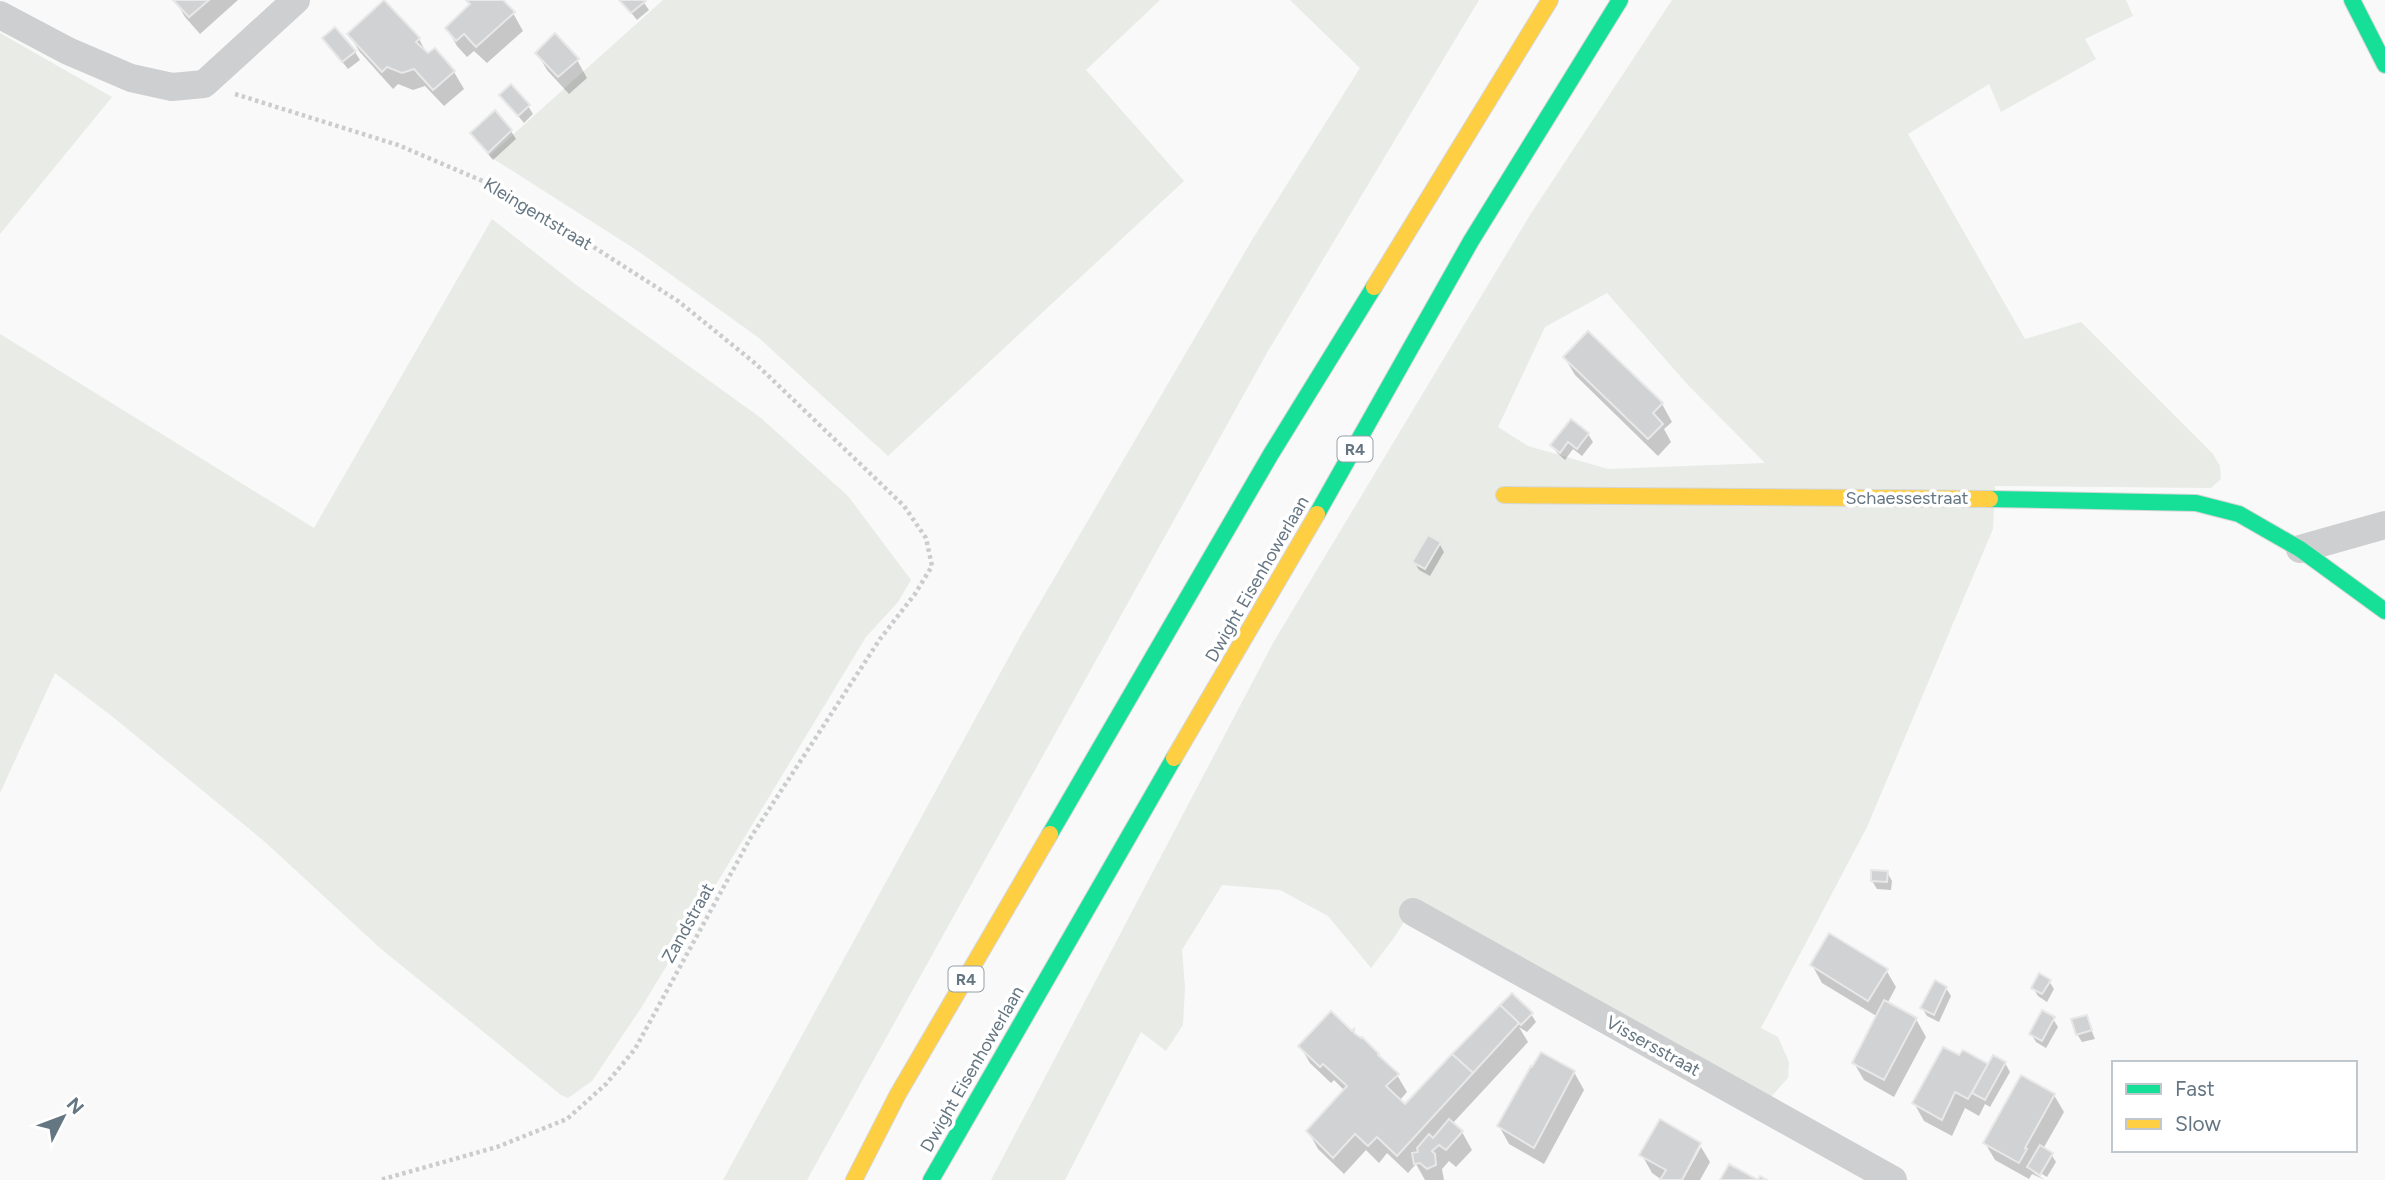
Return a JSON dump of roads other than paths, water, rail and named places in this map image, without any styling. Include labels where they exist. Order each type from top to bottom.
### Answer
[{"type":"main road","name":"R4","points":[[854,1180],[898,1094],[1271,454],[1550,0]]},
{"type":"main road","name":"Dwight Eisenhowerlaan","points":[[931,1180],[1091,899],[1332,489],[1471,241],[1620,0]]},
{"type":"main road","points":[[2352,0],[2385,65]]},
{"type":"main road","name":"Schaessestraat","points":[[1504,495],[2196,503],[2239,514],[2300,549],[2385,611]]},
{"type":"street","points":[[0,15],[68,51],[131,78],[172,87],[204,84],[296,0]]},
{"type":"street","points":[[2300,549],[2385,525]]},
{"type":"street","name":"Vissersstraat","points":[[1413,912],[1893,1180]]}]
